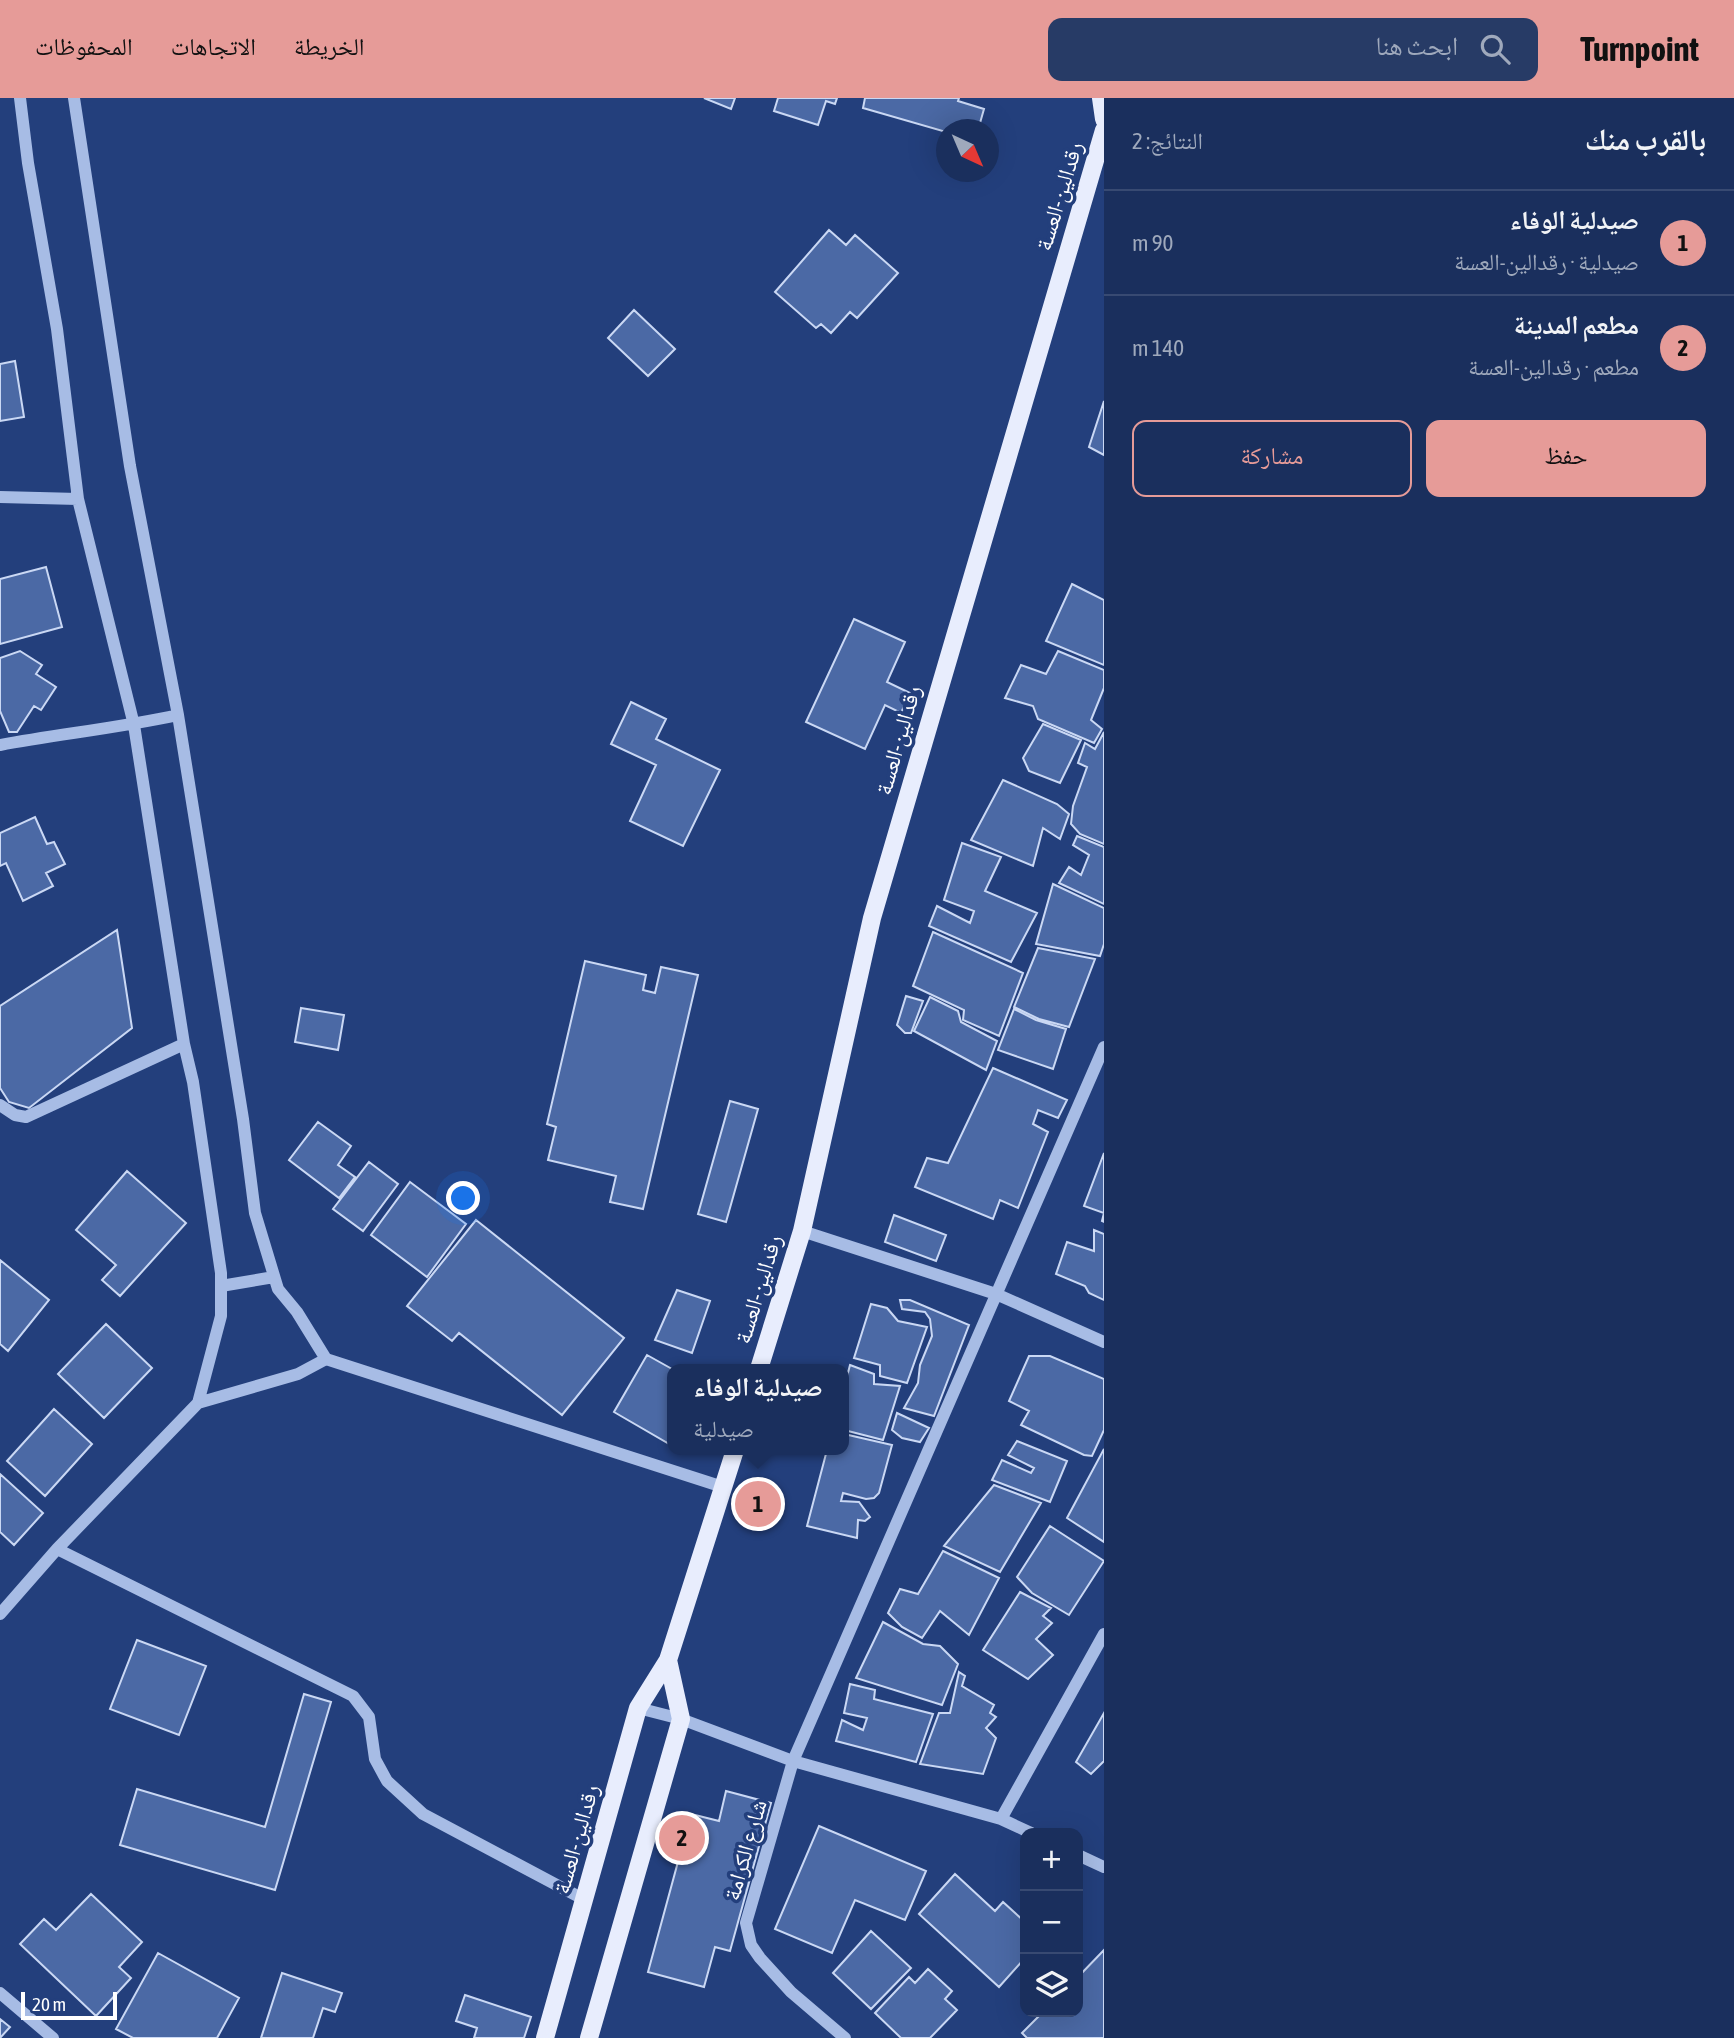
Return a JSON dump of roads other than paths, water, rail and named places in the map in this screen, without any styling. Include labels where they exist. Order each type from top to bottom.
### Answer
[{"type":"main road","points":[[1101,98],[1104,119]]},
{"type":"main road","name":"رقدالين-العسة","points":[[761,1364],[802,1231],[872,918],[1104,130]]},
{"type":"main road","name":"رقدالين-العسة","points":[[545,2038],[638,1708],[668,1660],[733,1455]]},
{"type":"main road","points":[[589,2038],[681,1719],[668,1660]]},
{"type":"street","points":[[0,1614],[58,1549],[198,1403],[221,1316],[215,1227],[134,725],[78,499],[57,329],[28,163],[20,98]]},
{"type":"street","points":[[74,98],[99,276],[130,466],[178,715],[243,1119],[255,1213],[278,1289],[297,1312],[326,1359],[723,1487]]},
{"type":"street","points":[[0,497],[78,499]]},
{"type":"street","points":[[0,745],[134,725],[178,715]]},
{"type":"street","points":[[0,1105],[15,1115],[26,1117],[184,1044]]},
{"type":"street","name":"شارع الكرامة","points":[[845,2038],[790,1992],[760,1958],[751,1945],[746,1923],[793,1762],[1104,1047]]},
{"type":"street","points":[[802,1231],[996,1294],[1104,1342]]},
{"type":"street","points":[[221,1286],[274,1277]]},
{"type":"street","points":[[198,1403],[298,1374],[326,1359]]},
{"type":"street","points":[[58,1549],[353,1696],[369,1717],[375,1759],[387,1781],[423,1814],[585,1900]]},
{"type":"street","points":[[1001,1819],[1104,1634]]},
{"type":"street","points":[[638,1708],[681,1719],[793,1762],[1001,1819],[1020,1828]]},
{"type":"street","points":[[1083,1857],[1104,1867]]},
{"type":"street","points":[[0,1993],[53,2038]]},
{"type":"place","name":"صيدلية الوفاء","points":[[758,1504]]},
{"type":"place","name":"مطعم المدينة","points":[[682,1838]]}]
